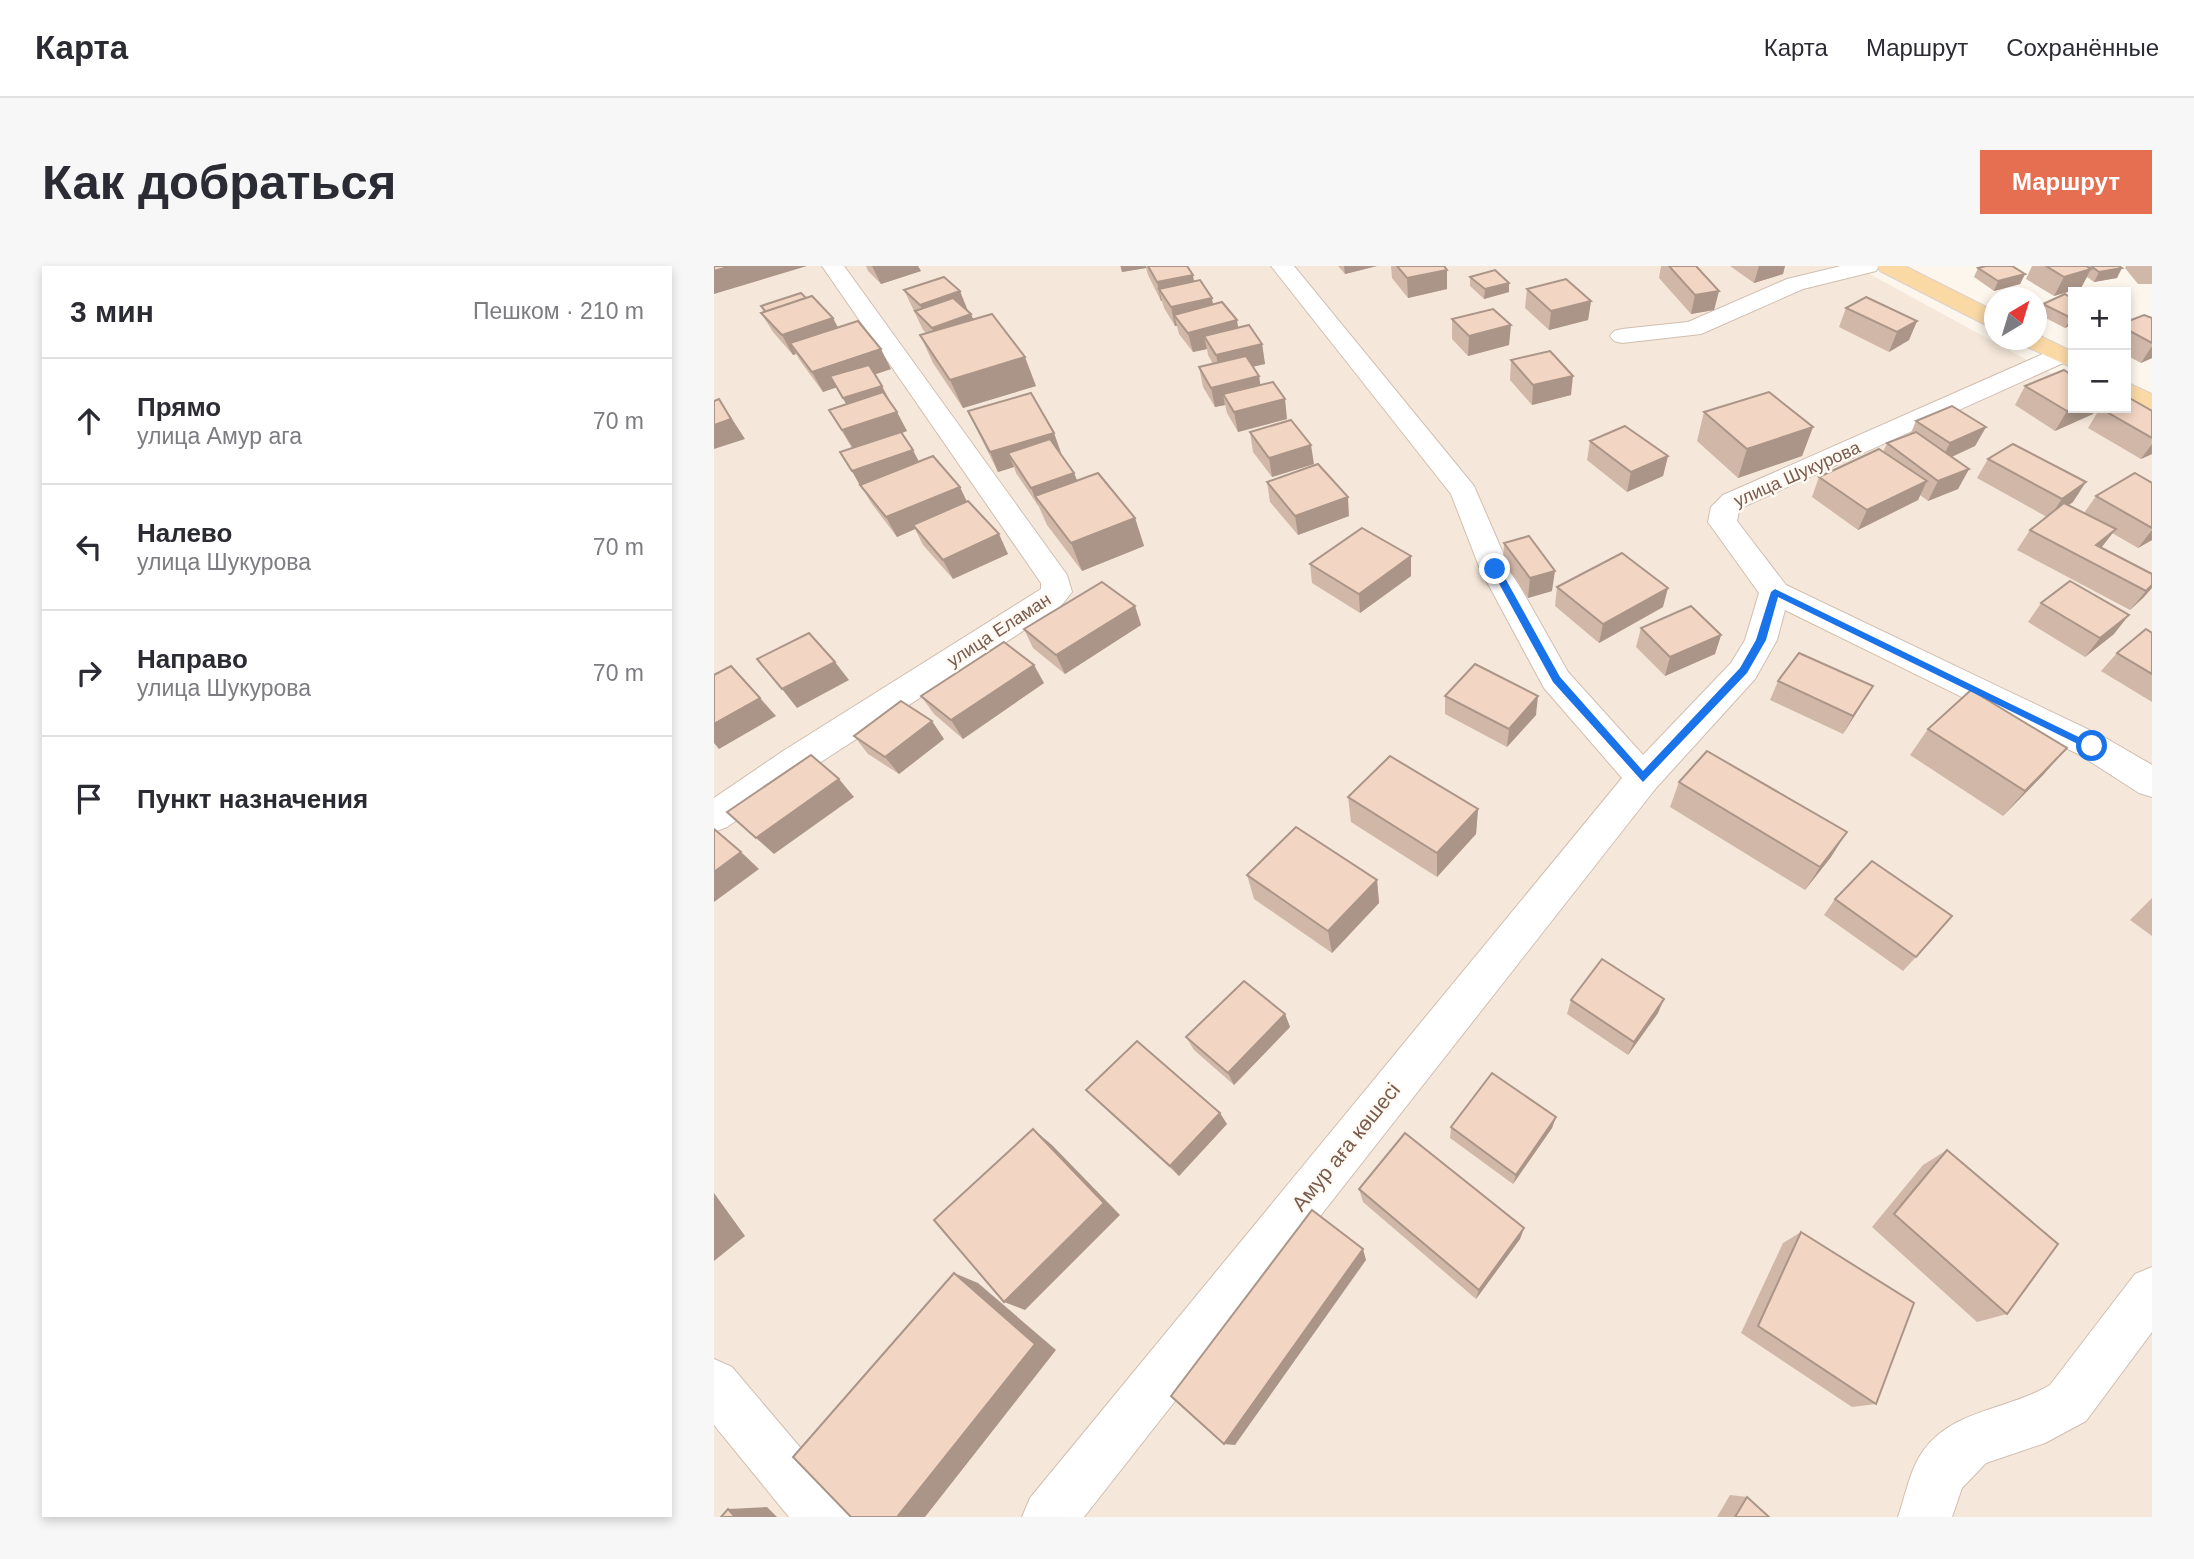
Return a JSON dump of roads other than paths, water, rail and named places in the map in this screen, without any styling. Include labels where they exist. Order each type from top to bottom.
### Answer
[{"type":"main road","points":[[1888,266],[1984,315]]},
{"type":"main road","points":[[2047,348],[2067,358]]},
{"type":"main road","points":[[2131,393],[2152,404]]},
{"type":"street","name":"улица Еламан","points":[[714,817],[795,761],[1049,600],[1057,592],[1056,582],[1049,570],[832,266]]},
{"type":"street","points":[[1282,266],[1464,492],[1495,569],[1556,680],[1643,778],[1743,671],[1761,640],[1775,592],[2092,746],[2152,783]]},
{"type":"street","points":[[1622,336],[1693,329],[1795,284],[1868,266]]},
{"type":"street","name":"улица Шукурова","points":[[1775,592],[1722,522],[1725,507],[1733,501],[2067,358]]},
{"type":"street","name":"Амур аға көшесі","points":[[1049,1517],[1643,778]]},
{"type":"street","points":[[1925,1517],[1941,1471],[1969,1442],[2045,1417],[2068,1403],[2152,1291]]},
{"type":"street","points":[[714,1385],[824,1517]]}]
